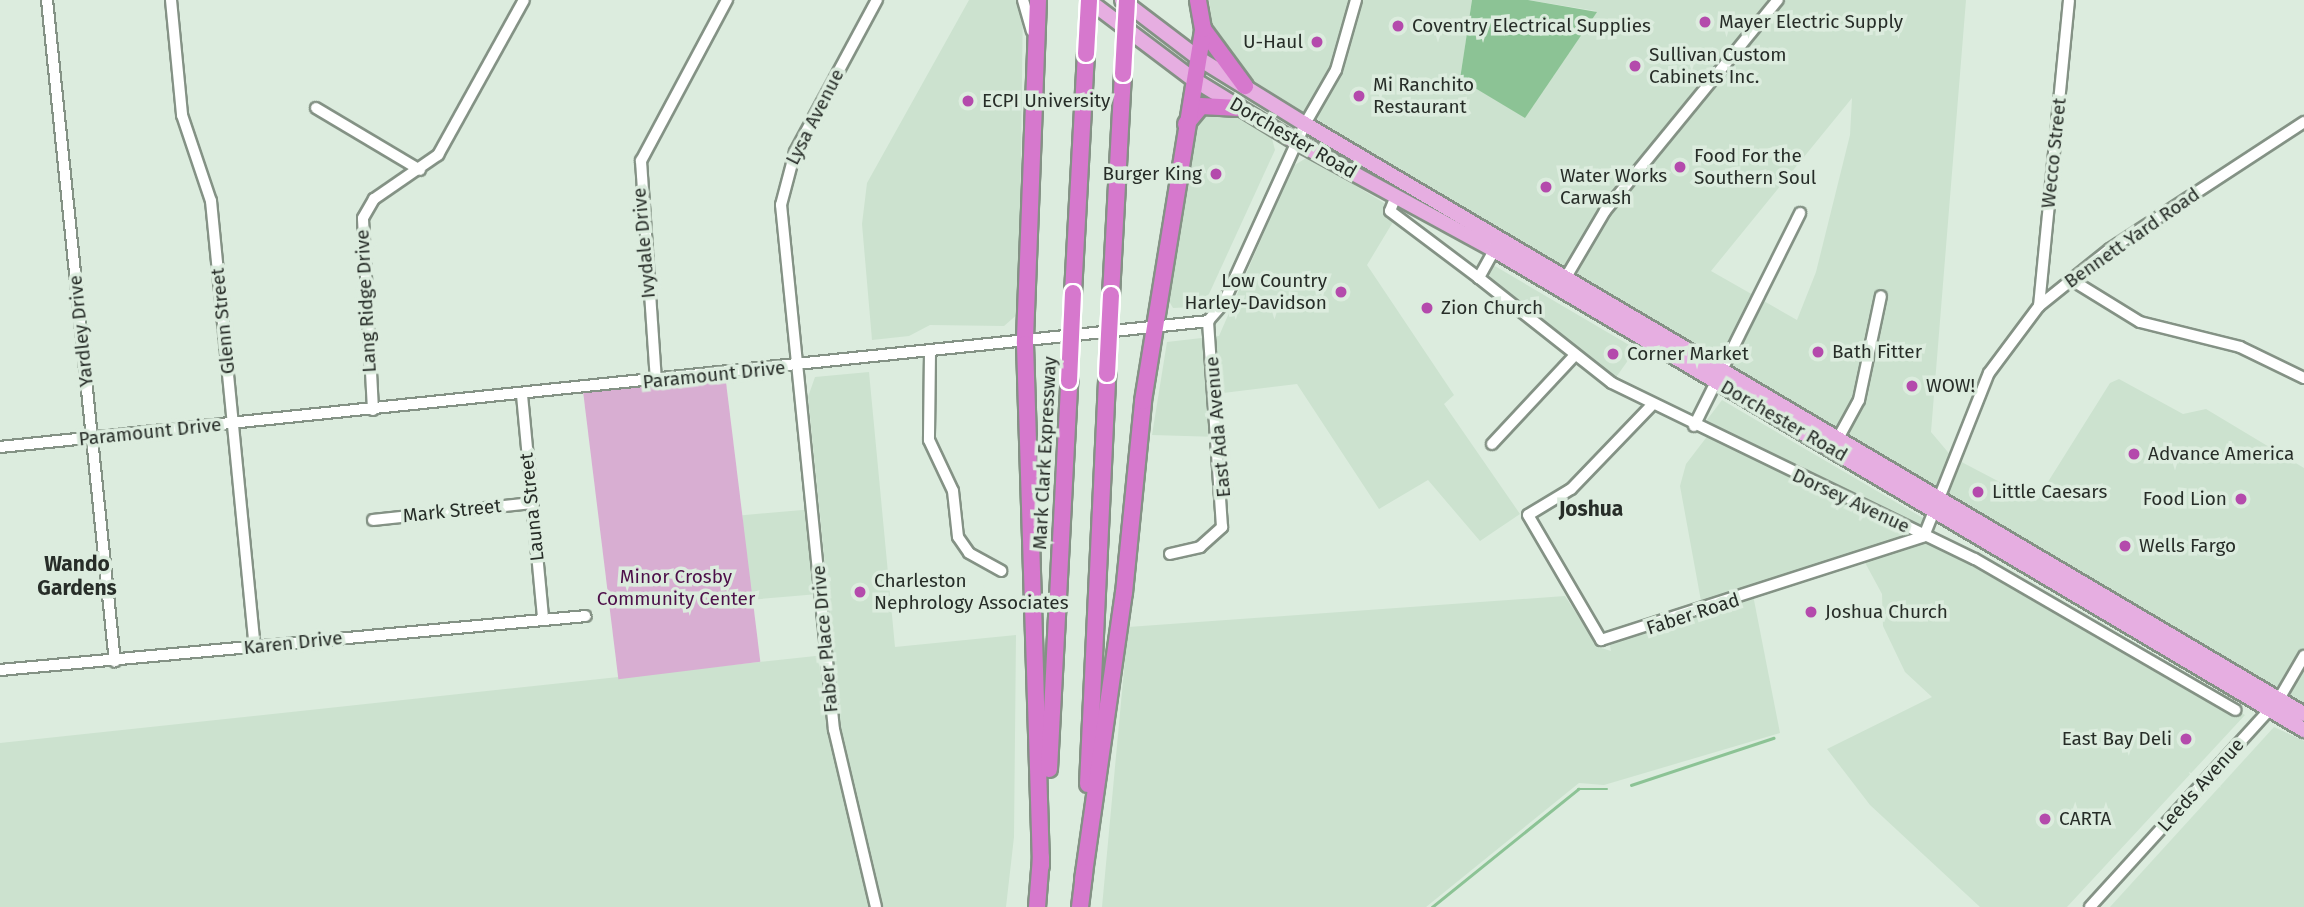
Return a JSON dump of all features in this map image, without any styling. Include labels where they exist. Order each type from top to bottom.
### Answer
[{"type":"highway","points":[[1038,0],[1034,41],[1025,344],[1041,866]]},
{"type":"highway","name":"Mark Clark Expressway","points":[[1037,907],[1069,381],[1088,0]]},
{"type":"highway","points":[[1083,880],[1123,74],[1124,0]]},
{"type":"highway","points":[[1080,907],[1154,331],[1185,126],[1203,29],[1198,0]]},
{"type":"highway","points":[[1203,29],[1245,86]]},
{"type":"highway","points":[[1185,126],[1201,106],[1239,108]]},
{"type":"main road","name":"Dorchester Road","points":[[1088,0],[1193,79],[1239,108],[1395,196],[1497,245]]},
{"type":"main road","name":"Dorchester Road","points":[[1124,0],[1198,58],[1497,245],[2274,704],[2304,730]]},
{"type":"main road","name":"Dorchester Road","points":[[2274,704],[2304,714]]},
{"type":"street","name":"Yardley Drive","points":[[47,0],[115,662]]},
{"type":"street","name":"Glenn Street","points":[[171,0],[182,115],[211,201],[255,646]]},
{"type":"street","name":"Lang Ridge Drive","points":[[373,410],[363,218],[374,199],[420,170],[450,136],[524,0]]},
{"type":"street","name":"Ivydale Drive","points":[[656,381],[641,162],[727,0]]},
{"type":"street","name":"Lysa Avenue","points":[[798,367],[781,205],[786,175],[877,0]]},
{"type":"street","points":[[1023,0],[1034,41]]},
{"type":"street","points":[[1208,321],[1223,304],[1304,124],[1336,70],[1356,0]]},
{"type":"street","points":[[1562,284],[1605,211],[1778,0]]},
{"type":"street","name":"Wecco Street","points":[[2039,306],[2069,0]]},
{"type":"street","points":[[316,108],[420,170]]},
{"type":"street","name":"Bennett Yard Road","points":[[1924,536],[1934,503],[1989,373],[2039,306],[2070,279],[2304,122]]},
{"type":"street","name":"Dorsey Avenue","points":[[1395,196],[1390,211],[1479,278],[1573,357],[1651,406],[1924,536],[2235,710]]},
{"type":"street","points":[[1694,426],[1722,378],[1800,213]]},
{"type":"street","points":[[1479,278],[1497,245]]},
{"type":"street","points":[[2070,279],[2140,322],[2240,347],[2304,378]]},
{"type":"street","points":[[1835,444],[1859,400],[1881,296]]},
{"type":"street","name":"Paramount Drive","points":[[0,447],[1154,331],[1208,321]]},
{"type":"street","name":"East Ada Avenue","points":[[1170,554],[1200,547],[1217,532],[1225,505],[1208,321]]},
{"type":"street","points":[[929,354],[929,440],[953,491],[958,537],[969,554],[1001,570]]},
{"type":"street","points":[[1492,444],[1573,357]]},
{"type":"street","name":"Faber Place Drive","points":[[798,367],[834,730],[876,907]]},
{"type":"street","name":"Launa Street","points":[[522,395],[543,619]]},
{"type":"street","name":"Faber Road","points":[[1651,406],[1571,489],[1528,514],[1596,637],[1609,641],[1924,536]]},
{"type":"street","name":"Mark Street","points":[[373,520],[532,503]]},
{"type":"street","name":"Karen Drive","points":[[0,670],[115,662],[255,646],[586,616]]},
{"type":"street","name":"Leeds Avenue","points":[[2094,906],[2274,704],[2304,656]]},
{"type":"shaded area","name":"ECPI University","points":[[969,0],[1023,0],[1019,313],[1004,326],[930,325],[909,336],[872,340],[862,224],[867,183]]},
{"type":"shaded area","points":[[1209,0],[1472,0],[1460,79],[1596,11],[1528,0],[1966,0],[1931,432],[1952,457],[2036,501],[2110,383],[2119,379],[2183,414],[2206,409],[2304,468],[2304,705],[1476,218],[1244,75],[1216,47]],"holes":[[[1852,98],[1850,135],[1816,272],[1797,320],[1711,271]]]},
{"type":"shaded area","points":[[1472,0],[1528,0],[1597,12],[1525,118],[1460,79]]},
{"type":"shaded area","points":[[1231,111],[1271,135],[1275,150],[1209,294],[1193,307],[1173,308],[1166,296],[1194,131],[1204,112]]},
{"type":"shaded area","points":[[1308,157],[1399,212],[1367,265],[1454,395],[1444,404],[1520,514],[1480,541],[1428,480],[1379,509],[1297,384],[1215,394],[1219,437],[1152,435],[1167,342],[1219,336],[1293,166]]},
{"type":"shaded area","points":[[1488,262],[1636,349],[1612,383],[1479,278]]},
{"type":"shaded area","points":[[869,372],[895,647],[1016,635],[1014,837],[1006,907],[0,907],[0,743],[834,654],[808,397],[815,377]]},
{"type":"shaded area","points":[[1722,400],[1928,521],[1924,535],[2245,715],[2067,907],[1980,907],[1870,805],[1827,749],[1932,697],[1905,672],[1883,626],[1882,594],[1862,557],[1753,595],[1780,733],[1604,785],[1579,783],[1426,907],[1102,907],[1128,627],[1565,596],[1598,647],[1611,651],[1609,641],[1703,612],[1680,486],[1686,464],[1709,434],[1700,429]]},
{"type":"shaded area","points":[[814,509],[821,594],[750,600],[742,515]]},
{"type":"shaded area","points":[[2274,727],[2304,741],[2304,907],[2110,907]]},
{"type":"green space","name":"Minor Crosby Community Center","points":[[725,374],[760,662],[618,679],[583,391]]},
{"type":"waterway","points":[[1631,785],[1773,738]]},
{"type":"waterway","points":[[1432,907],[1578,789],[1607,789]]},
{"type":"place","name":"Mayer Electric Supply","points":[[1705,22]]},
{"type":"place","name":"Coventry Electrical Supplies","points":[[1398,26]]},
{"type":"place","name":"U-Haul","points":[[1317,42]]},
{"type":"place","name":"Sullivan Custom Cabinets Inc.","points":[[1635,66]]},
{"type":"place","name":"Mi Ranchito Restaurant","points":[[1359,96]]},
{"type":"place","name":"ECPI University","points":[[968,101]]},
{"type":"place","name":"Food For the Southern Soul","points":[[1680,167]]},
{"type":"place","name":"Burger King","points":[[1216,174]]},
{"type":"place","name":"Water Works Carwash","points":[[1546,187]]},
{"type":"place","name":"Low Country Harley-Davidson","points":[[1341,292]]},
{"type":"place","name":"Zion Church","points":[[1427,308]]},
{"type":"place","name":"Bath Fitter","points":[[1818,352]]},
{"type":"place","name":"Corner Market","points":[[1613,354]]},
{"type":"place","name":"WOW!","points":[[1912,386]]},
{"type":"place","name":"Advance America","points":[[2134,454]]},
{"type":"place","name":"Little Caesars","points":[[1978,492]]},
{"type":"place","name":"Food Lion","points":[[2241,499]]},
{"type":"place","name":"Wells Fargo","points":[[2125,546]]},
{"type":"place","name":"Charleston Nephrology Associates","points":[[860,592]]},
{"type":"place","name":"Joshua Church","points":[[1811,612]]},
{"type":"place","name":"East Bay Deli","points":[[2186,739]]},
{"type":"place","name":"CARTA","points":[[2045,819]]},
{"type":"district","name":"Joshua","points":[[1591,509]]},
{"type":"district","name":"Wando Gardens","points":[[77,576]]}]
